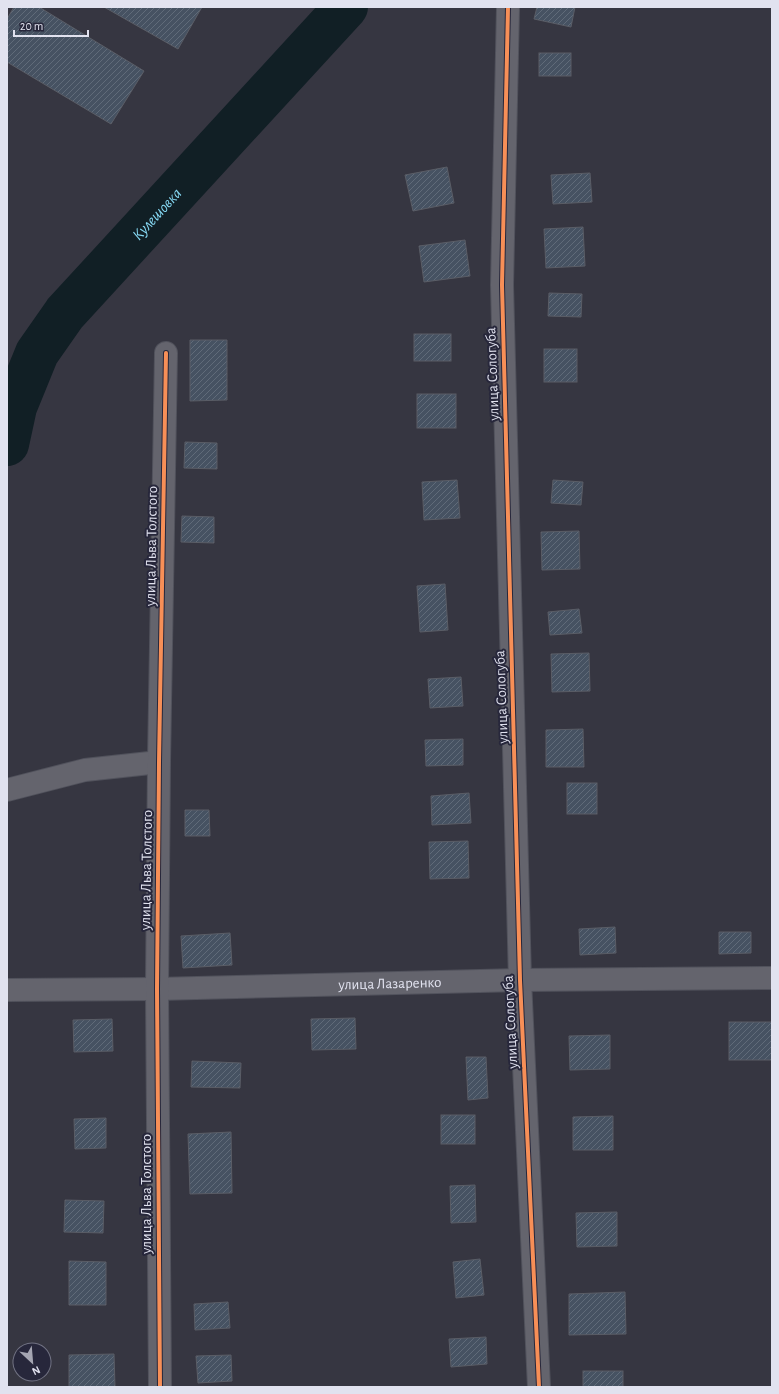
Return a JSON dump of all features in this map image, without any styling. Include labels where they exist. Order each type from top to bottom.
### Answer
[{"type":"street","name":"улица Сологуба","points":[[508,7],[502,286],[520,980],[539,1387]]},
{"type":"street","name":"улица Льва Толстого","points":[[160,1387],[157,989],[159,762],[166,353]]},
{"type":"street","points":[[7,790],[85,770],[159,762]]},
{"type":"street","name":"улица Лазаренко","points":[[7,990],[157,989],[520,980],[772,978]]},
{"type":"building","points":[[14,7],[39,7],[144,71],[111,124],[7,62],[7,19]]},
{"type":"building","points":[[104,7],[202,7],[178,49]]},
{"type":"building","points":[[537,7],[575,7],[571,27],[534,19]]},
{"type":"building","points":[[539,53],[571,53],[571,76],[539,76]]},
{"type":"building","points":[[447,167],[454,203],[413,211],[405,175]]},
{"type":"building","points":[[590,173],[592,202],[553,204],[551,175]]},
{"type":"building","points":[[583,227],[585,266],[546,268],[544,229]]},
{"type":"building","points":[[465,240],[470,276],[424,282],[419,246]]},
{"type":"building","points":[[549,293],[582,294],[581,317],[548,316]]},
{"type":"building","points":[[414,334],[451,334],[451,361],[414,361]]},
{"type":"building","points":[[190,340],[227,340],[227,400],[190,401]]},
{"type":"building","points":[[544,349],[577,349],[577,382],[544,382]]},
{"type":"building","points":[[417,394],[456,394],[456,428],[417,428]]},
{"type":"building","points":[[185,442],[217,443],[217,469],[184,468]]},
{"type":"building","points":[[457,480],[460,518],[424,520],[422,482]]},
{"type":"building","points":[[553,480],[583,482],[581,505],[551,503]]},
{"type":"building","points":[[182,516],[214,517],[214,543],[181,542]]},
{"type":"building","points":[[579,531],[580,569],[542,570],[541,532]]},
{"type":"building","points":[[445,584],[448,630],[420,632],[417,586]]},
{"type":"building","points":[[579,609],[582,633],[550,635],[548,612]]},
{"type":"building","points":[[589,653],[590,691],[552,692],[551,654]]},
{"type":"building","points":[[461,677],[463,706],[430,708],[428,679]]},
{"type":"building","points":[[583,729],[584,767],[546,767],[546,730]]},
{"type":"building","points":[[463,739],[463,765],[426,766],[425,740]]},
{"type":"building","points":[[567,783],[597,783],[597,814],[567,814]]},
{"type":"building","points":[[469,793],[471,823],[432,825],[431,796]]},
{"type":"building","points":[[185,810],[209,810],[210,836],[185,836]]},
{"type":"building","points":[[468,841],[469,878],[430,879],[429,842]]},
{"type":"building","points":[[615,927],[616,953],[580,955],[579,929]]},
{"type":"building","points":[[719,932],[751,932],[751,953],[719,954]]},
{"type":"building","points":[[230,933],[232,965],[183,968],[181,936]]},
{"type":"building","points":[[355,1018],[356,1049],[312,1050],[311,1019]]},
{"type":"building","points":[[112,1019],[113,1051],[74,1052],[73,1020]]},
{"type":"building","points":[[729,1022],[772,1022],[772,1060],[729,1060]]},
{"type":"building","points":[[610,1035],[610,1069],[570,1070],[569,1036]]},
{"type":"building","points":[[466,1057],[486,1057],[488,1098],[468,1100]]},
{"type":"building","points":[[192,1061],[241,1063],[240,1088],[191,1087]]},
{"type":"building","points":[[441,1115],[475,1115],[475,1144],[441,1144]]},
{"type":"building","points":[[613,1116],[613,1150],[573,1150],[573,1117]]},
{"type":"building","points":[[106,1118],[106,1148],[75,1149],[74,1119]]},
{"type":"building","points":[[231,1132],[232,1193],[190,1194],[188,1134]]},
{"type":"building","points":[[475,1185],[476,1222],[451,1223],[450,1186]]},
{"type":"building","points":[[65,1200],[104,1201],[103,1233],[64,1232]]},
{"type":"building","points":[[617,1212],[617,1246],[577,1247],[576,1213]]},
{"type":"building","points":[[480,1259],[484,1295],[456,1298],[453,1262]]},
{"type":"building","points":[[69,1261],[106,1262],[106,1305],[69,1305]]},
{"type":"building","points":[[625,1292],[626,1334],[569,1335],[569,1294]]},
{"type":"building","points":[[228,1302],[230,1328],[195,1330],[194,1304]]},
{"type":"building","points":[[486,1337],[487,1364],[451,1367],[449,1339]]},
{"type":"building","points":[[114,1354],[115,1387],[69,1387],[69,1355]]},
{"type":"building","points":[[231,1355],[232,1381],[198,1383],[196,1356]]},
{"type":"building","points":[[583,1371],[623,1371],[623,1387],[583,1387]]},
{"type":"waterway","name":"Кулешовка","points":[[7,444],[15,407],[37,353],[65,313],[346,7]]},
{"type":"cycle path","points":[[508,7],[502,285],[520,980],[539,1387]]},
{"type":"cycle path","points":[[160,1387],[157,989],[159,762],[166,353]]}]
